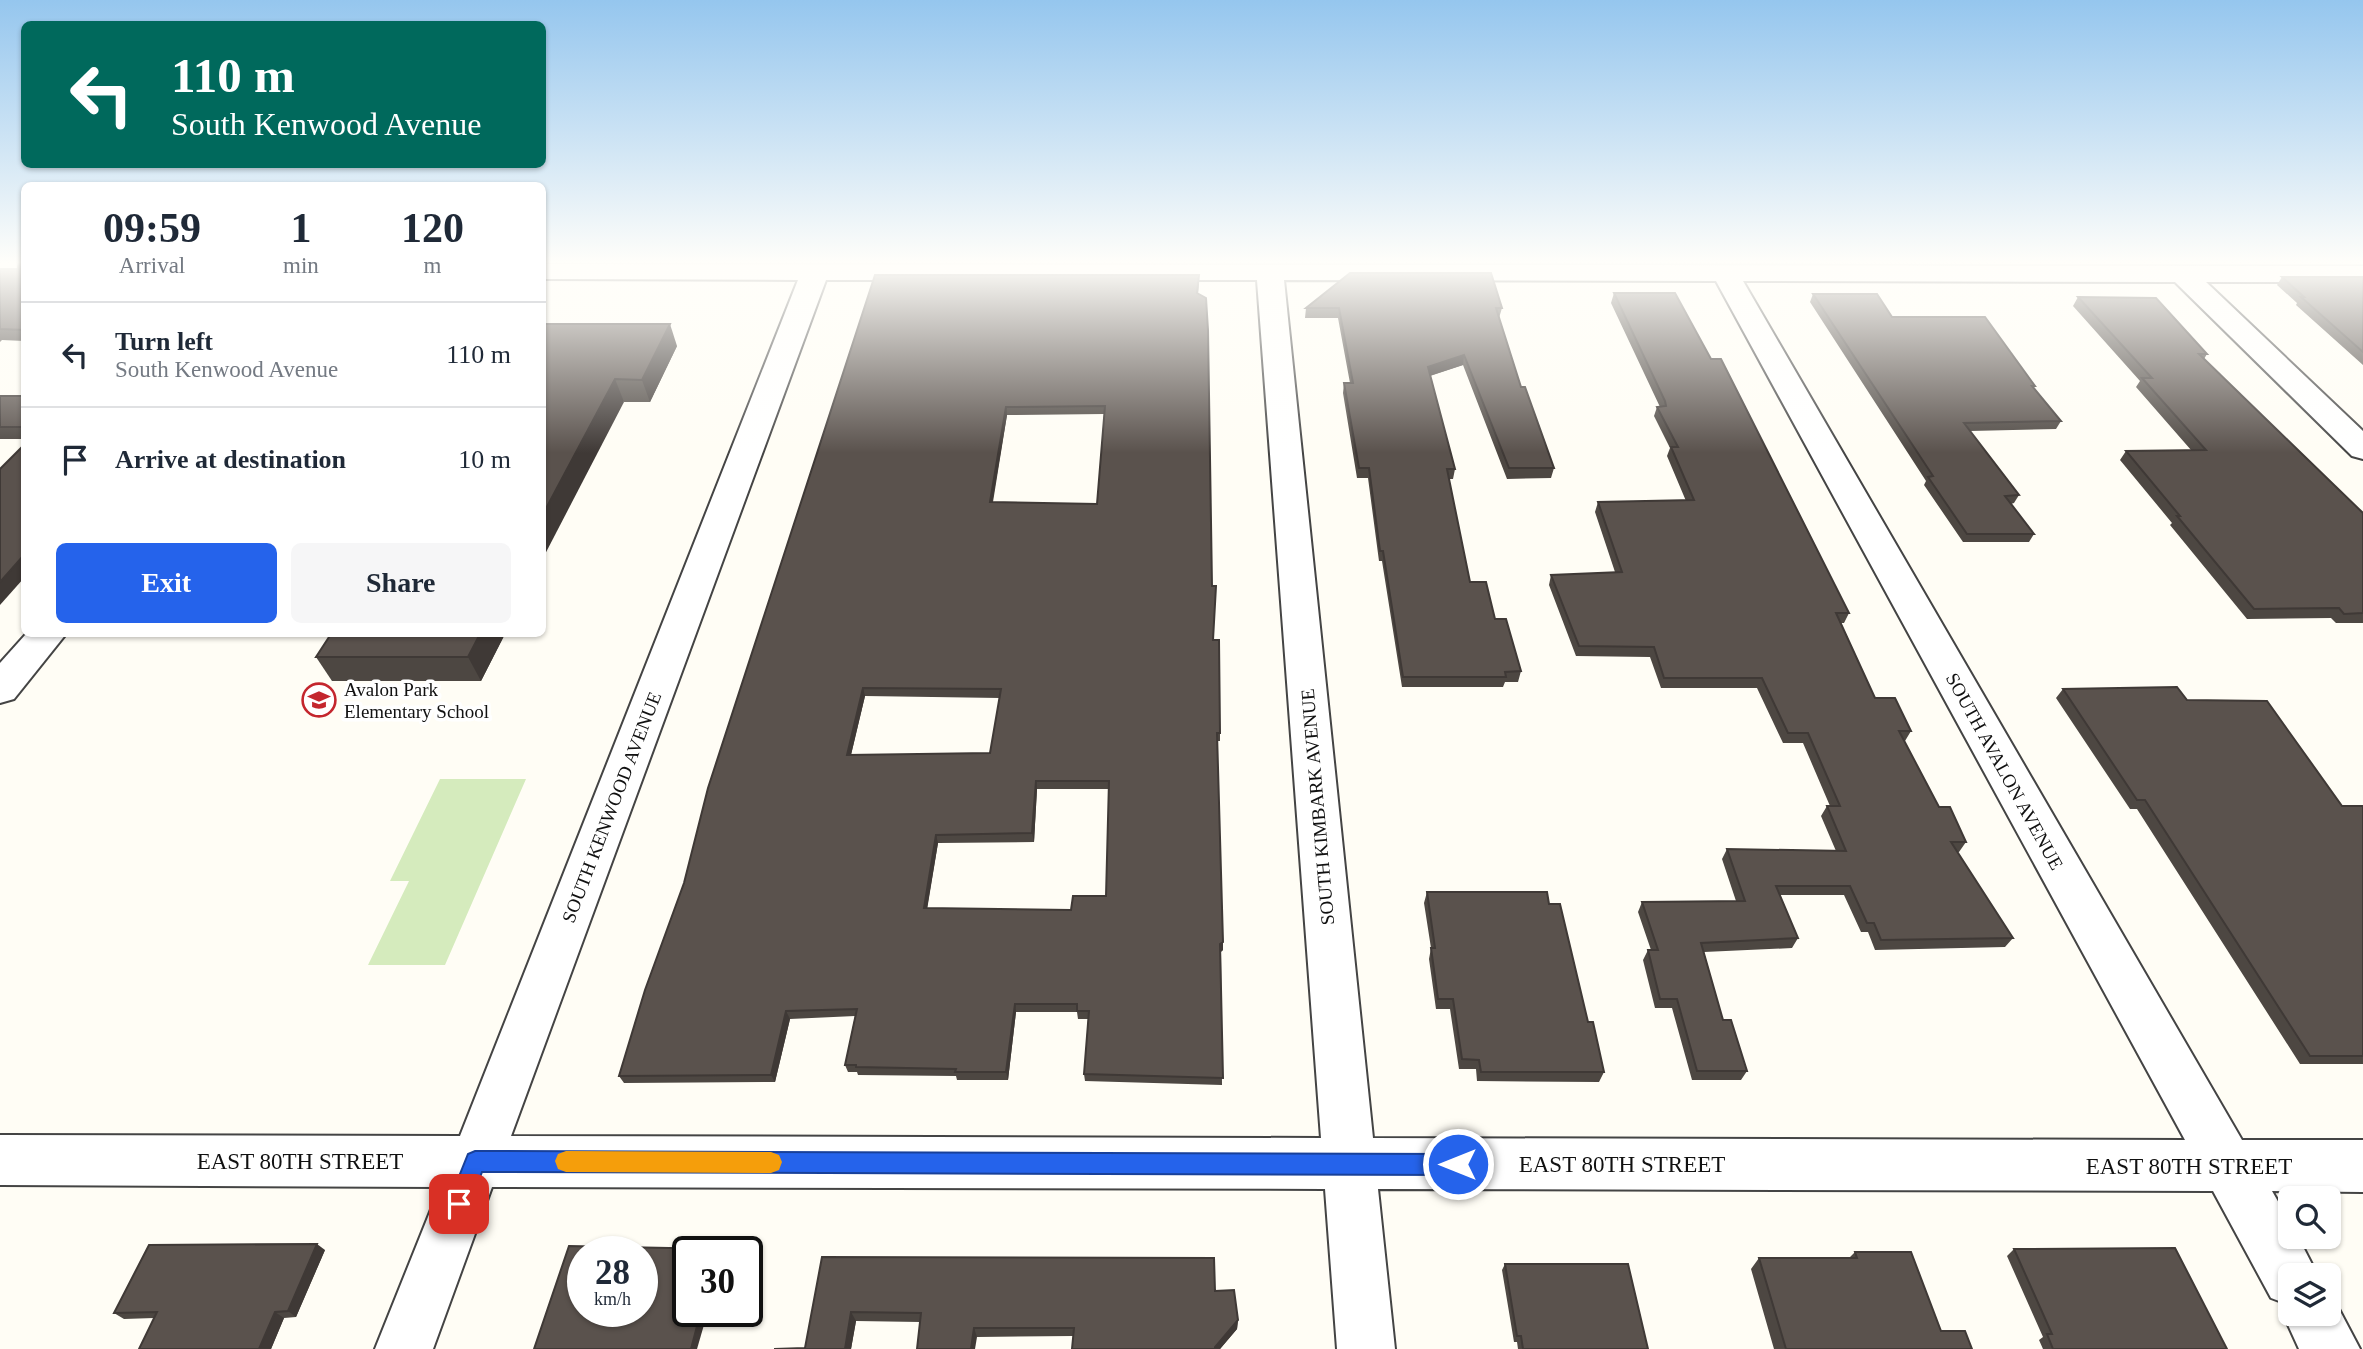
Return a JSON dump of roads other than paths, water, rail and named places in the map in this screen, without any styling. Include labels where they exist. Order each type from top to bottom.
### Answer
[{"type":"street","name":"SOUTH KENWOOD AVENUE","points":[[404,1349],[794,327]]},
{"type":"street","name":"SOUTH KIMBARK AVENUE","points":[[1275,327],[1366,1349]]},
{"type":"street","name":"SOUTH AVALON AVENUE","points":[[1755,327],[2283,1263]]},
{"type":"street","points":[[2237,327],[2363,449]]},
{"type":"street","points":[[0,688],[44,637]]},
{"type":"street","name":"EAST 80TH STREET","points":[[0,1160],[2363,1166]]},
{"type":"street","points":[[2318,1326],[2331,1349]]},
{"type":"place","name":"Avalon Park Elementary School","points":[[319,700]]}]
